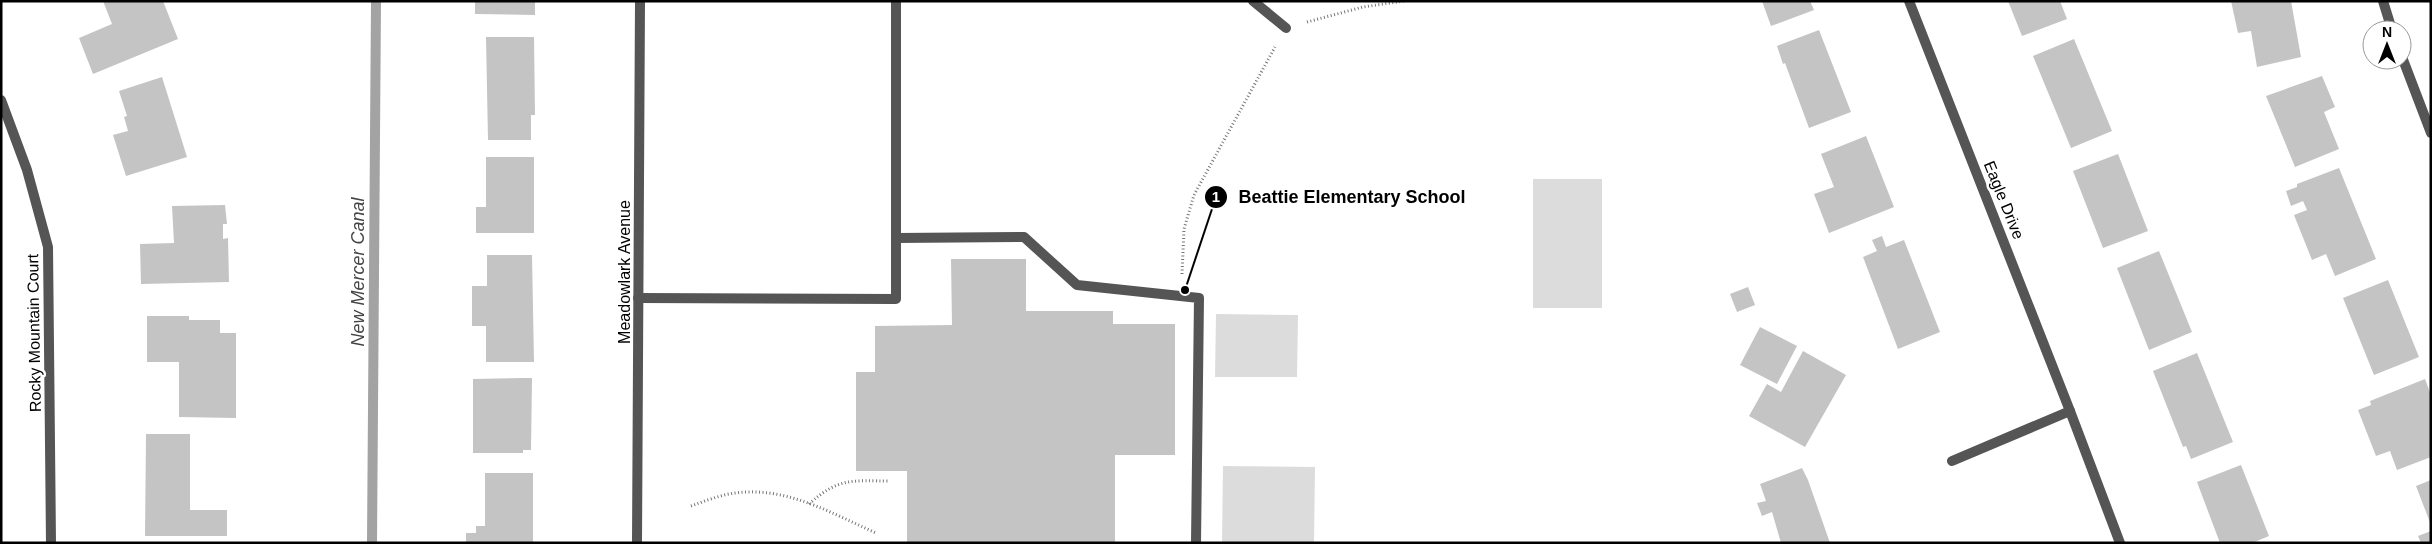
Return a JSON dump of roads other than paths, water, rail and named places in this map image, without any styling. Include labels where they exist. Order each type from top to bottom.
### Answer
[{"type":"street","name":"Meadowlark Avenue","points":[[637,543],[640,1]]},
{"type":"street","points":[[638,298],[896,299],[896,1]]},
{"type":"street","points":[[1253,1],[1286,28]]},
{"type":"street","name":"Eagle Drive","points":[[1909,1],[2120,543]]},
{"type":"street","points":[[2384,1],[2389,20]]},
{"type":"street","points":[[2407,70],[2431,133]]},
{"type":"street","name":"Rocky Mountain Court","points":[[1,100],[28,170],[48,247],[51,543]]},
{"type":"street","points":[[896,238],[1024,237],[1077,285],[1199,298],[1196,543]]},
{"type":"street","points":[[1952,461],[2070,411]]},
{"type":"waterway","name":"New Mercer Canal","points":[[372,543],[376,1]]},
{"type":"place","name":"Beattie Elementary School","points":[[1185,290]]}]
